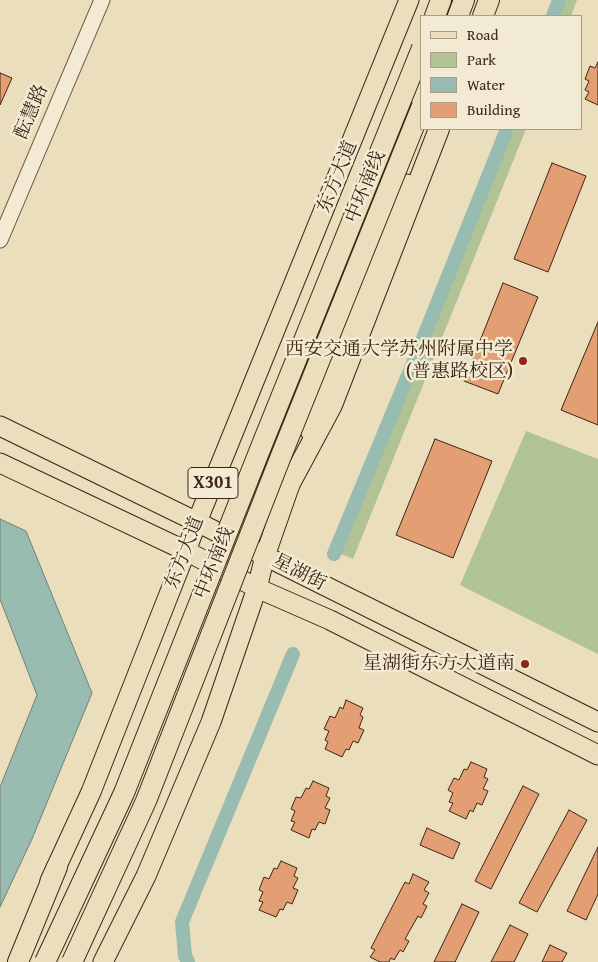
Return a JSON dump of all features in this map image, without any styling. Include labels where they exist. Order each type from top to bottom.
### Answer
[{"type":"highway","points":[[434,15],[441,0]]},
{"type":"highway","points":[[458,15],[464,0]]},
{"type":"highway","points":[[483,15],[489,0]]},
{"type":"highway","name":"中环南线","points":[[45,962],[124,793],[420,53]]},
{"type":"highway","name":"中环南线","points":[[72,962],[146,801],[420,111]]},
{"type":"highway","points":[[288,487],[332,405],[439,130]]},
{"type":"highway","points":[[18,962],[57,867]]},
{"type":"main road","name":"东方大道","points":[[9,962],[57,867],[90,792],[197,522],[409,0]]},
{"type":"main road","points":[[473,15],[479,0]]},
{"type":"main road","points":[[103,962],[146,876],[210,722],[257,588],[265,556],[288,487],[429,130]]},
{"type":"main road","name":"星湖街","points":[[0,426],[598,722]]},
{"type":"main road","name":"星湖街","points":[[0,463],[257,588],[330,620],[598,755]]},
{"type":"street","name":"酝慧路","points":[[0,240],[102,0]]},
{"type":"green space","points":[[566,0],[577,0],[571,15],[559,15]]},
{"type":"green space","points":[[514,130],[526,130],[353,559],[341,554]]},
{"type":"green space","points":[[526,431],[598,459],[598,654],[460,585]]},
{"type":"water","points":[[0,519],[26,531],[92,693],[32,839],[0,907],[0,787],[37,695],[0,599]]},
{"type":"building","points":[[598,62],[598,105],[585,99],[589,92],[585,90],[589,81],[585,79],[590,66],[595,68]]},
{"type":"building","points":[[0,73],[12,78],[0,105]]},
{"type":"building","points":[[552,163],[586,176],[548,272],[514,259]]},
{"type":"building","points":[[503,283],[538,297],[498,394],[464,381]]},
{"type":"building","points":[[598,322],[598,425],[561,410]]},
{"type":"building","points":[[435,439],[492,461],[453,558],[396,535]]},
{"type":"building","points":[[346,700],[363,708],[360,715],[363,717],[359,728],[364,730],[358,743],[353,741],[349,750],[346,749],[342,757],[325,749],[328,742],[325,740],[329,731],[324,729],[330,716],[335,718],[340,707],[343,709]]},
{"type":"building","points":[[471,762],[487,769],[484,777],[488,779],[483,789],[488,791],[482,805],[477,803],[473,812],[470,810],[466,819],[449,811],[453,803],[449,802],[453,793],[448,790],[454,778],[459,780],[464,769],[467,770]]},
{"type":"building","points":[[313,781],[329,788],[326,796],[330,798],[325,808],[330,810],[325,824],[319,822],[315,830],[312,829],[309,838],[291,830],[295,822],[291,821],[295,811],[291,809],[296,797],[301,798],[306,788],[309,789]]},
{"type":"building","points":[[523,786],[539,794],[491,889],[475,881]]},
{"type":"building","points":[[569,810],[587,820],[537,912],[519,903]]},
{"type":"building","points":[[427,828],[460,843],[453,859],[420,845]]},
{"type":"building","points":[[598,847],[598,894],[586,920],[567,911]]},
{"type":"building","points":[[281,861],[297,868],[294,876],[298,878],[293,888],[298,890],[292,904],[287,902],[283,910],[280,909],[276,917],[259,910],[263,902],[259,901],[263,892],[259,890],[264,877],[269,879],[274,868],[277,869]]},
{"type":"building","points":[[413,874],[429,882],[424,890],[429,893],[423,904],[427,906],[421,918],[418,916],[405,939],[409,941],[403,952],[400,950],[394,960],[391,958],[389,962],[380,962],[370,957],[375,950],[371,948],[405,882],[409,884]]},
{"type":"building","points":[[462,904],[479,912],[455,962],[434,962]]},
{"type":"building","points":[[510,925],[528,934],[514,962],[491,962]]},
{"type":"building","points":[[550,945],[567,953],[562,962],[542,962]]},
{"type":"waterway","points":[[553,15],[559,0]]},
{"type":"waterway","points":[[334,554],[507,130]]},
{"type":"waterway","points":[[188,962],[185,956],[182,922],[293,654]]},
{"type":"place","name":"西安交通大学苏州附属中学 (普惠路校区)","points":[[523,361]]},
{"type":"place","name":"星湖街东方大道南","points":[[525,664]]}]
